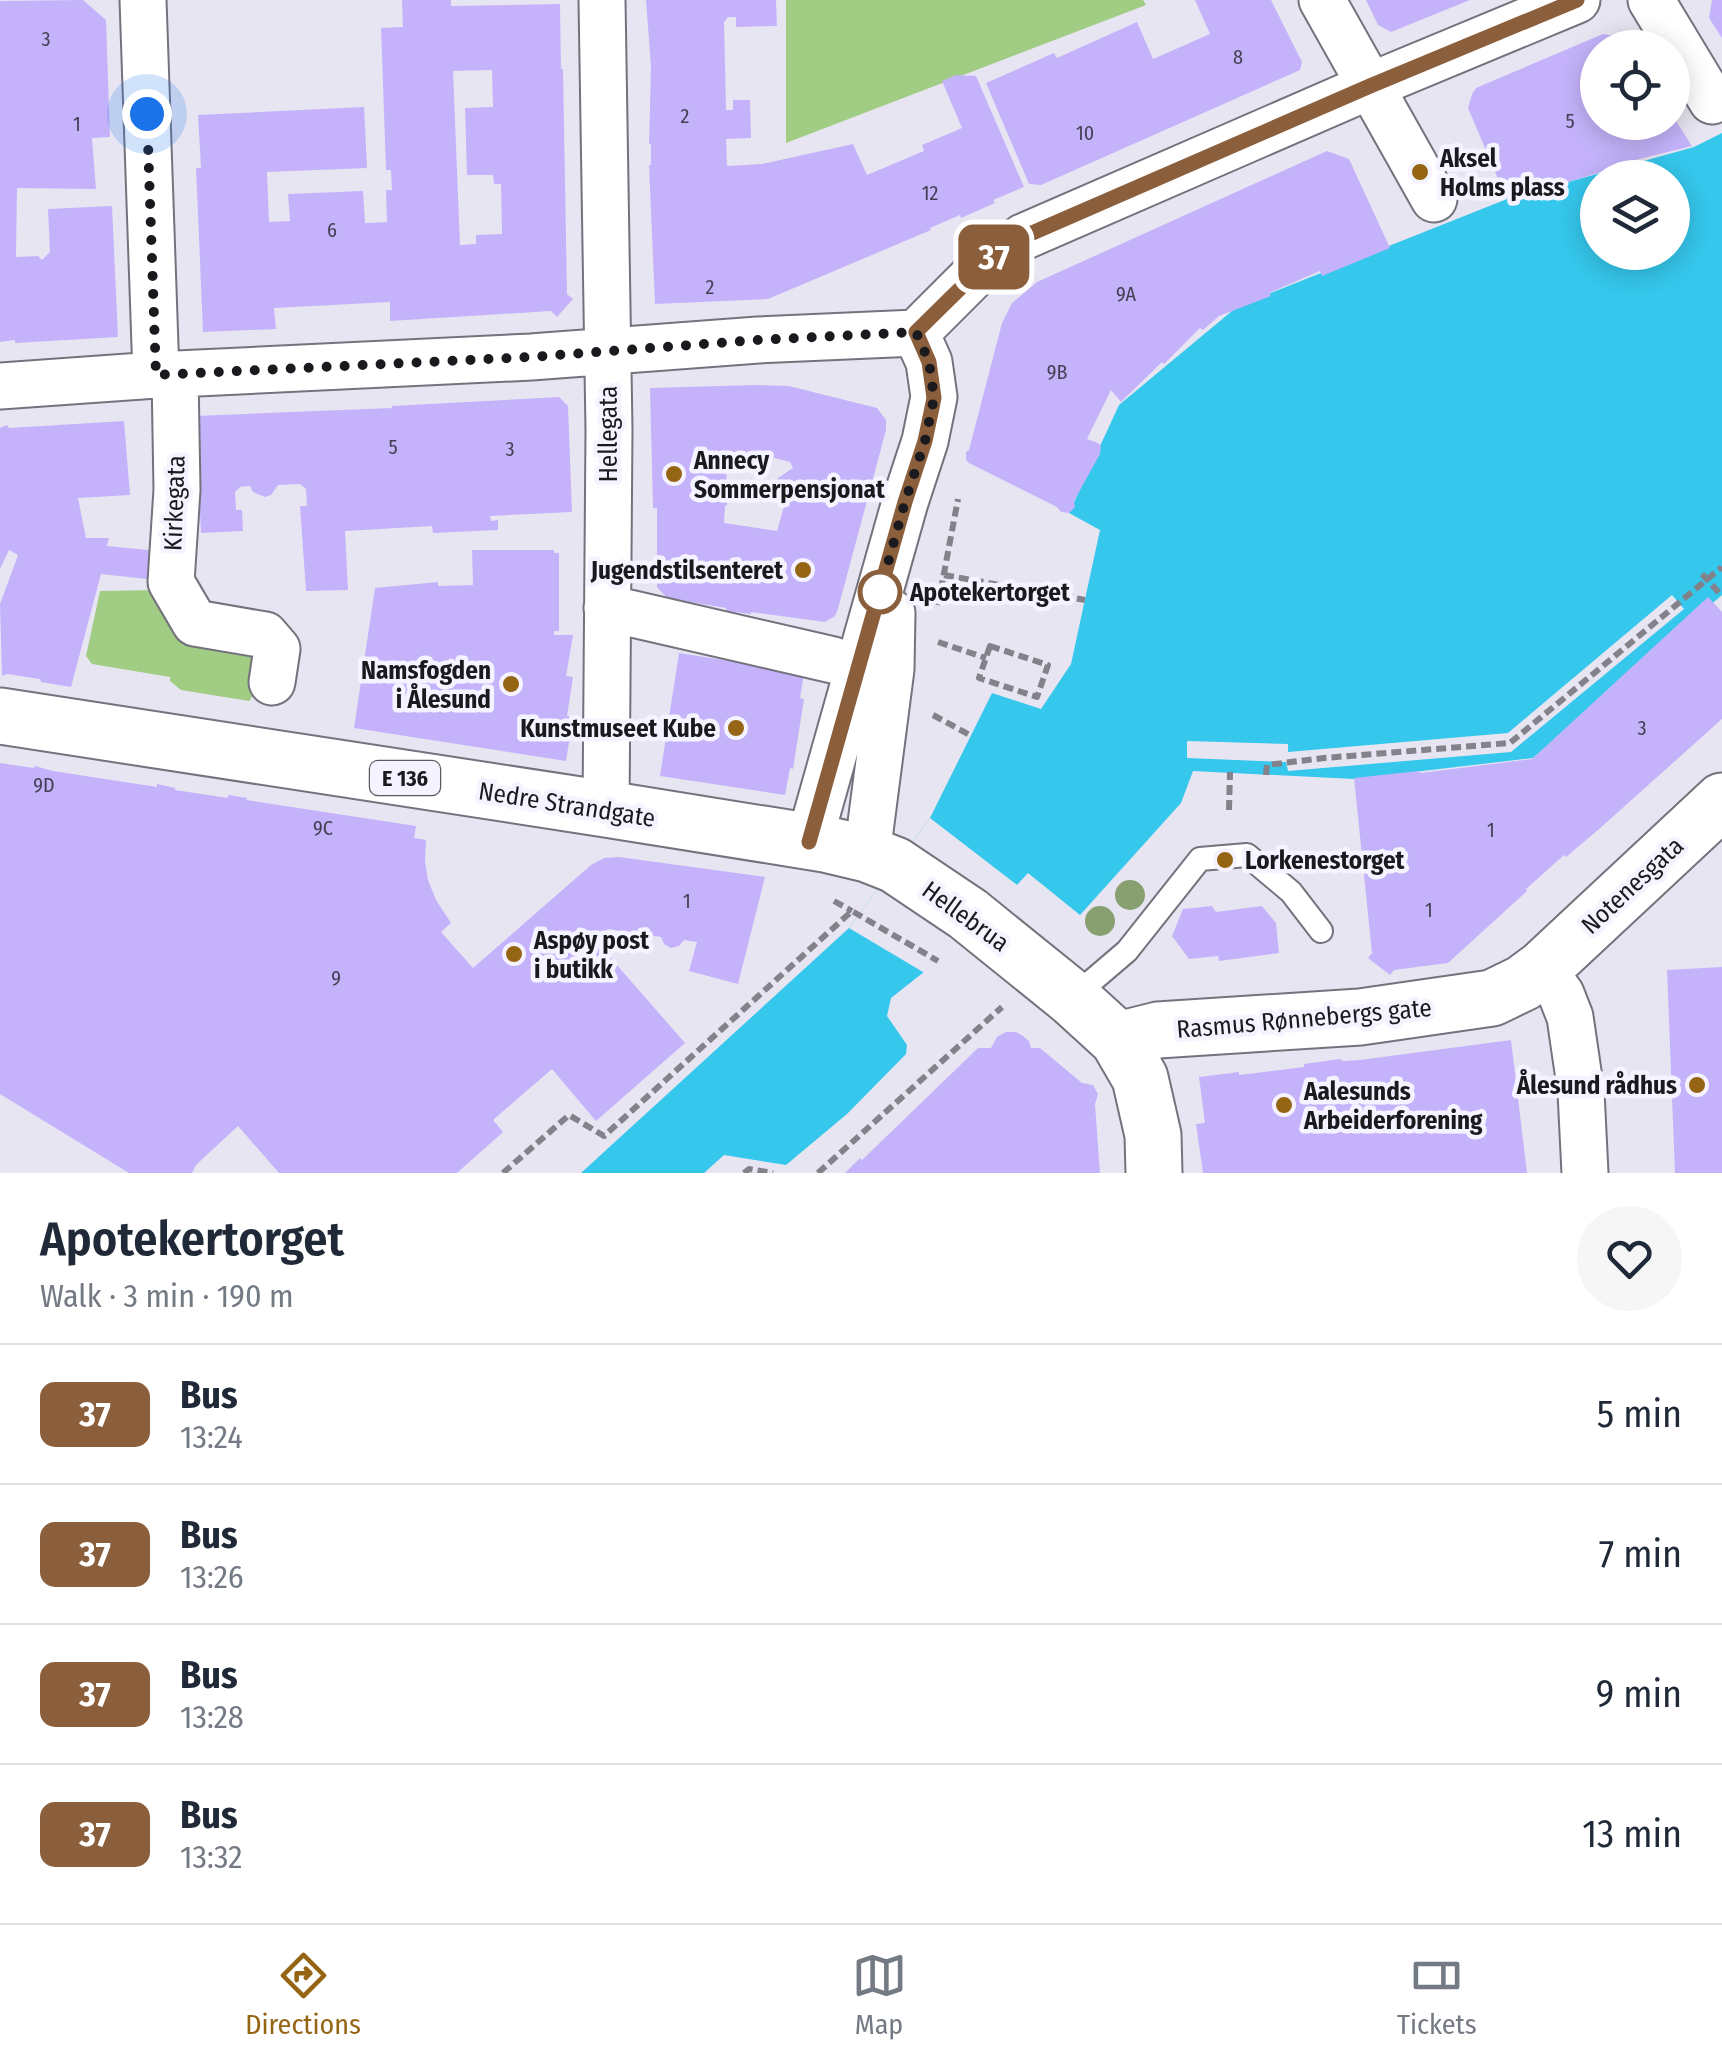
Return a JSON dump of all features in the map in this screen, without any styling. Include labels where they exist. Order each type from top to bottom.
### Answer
[{"type":"main road","name":"Nedre Strandgate","points":[[0,716],[809,842],[881,860]]},
{"type":"main road","name":"Notenesgata","points":[[1542,968],[1722,801]]},
{"type":"main road","name":"Hellebrua","points":[[881,860],[968,914],[1031,998]]},
{"type":"main road","name":"Rasmus Rønnebergs gate","points":[[1118,1040],[1158,1030],[1360,1018],[1492,998],[1524,983],[1542,968]]},
{"type":"main road","name":"E 136","points":[[1031,998],[1118,1040],[1140,1078],[1153,1135],[1154,1173]]},
{"type":"street","points":[[144,0],[166,375]]},
{"type":"street","name":"Hellegata","points":[[602,0],[609,430],[606,809]]},
{"type":"street","points":[[1322,0],[1434,199]]},
{"type":"street","points":[[0,386],[916,332],[987,262],[1023,237],[1577,0]]},
{"type":"street","points":[[1651,0],[1712,101]]},
{"type":"street","points":[[809,842],[925,441],[934,398],[929,362],[916,332]]},
{"type":"street","name":"Kirkegata","points":[[166,375],[177,490],[171,582],[194,622],[265,635],[277,648],[272,682]]},
{"type":"street","points":[[881,860],[894,547]]},
{"type":"street","points":[[608,608],[833,660]]},
{"type":"street","points":[[1542,968],[1561,994],[1570,1017],[1581,1092],[1585,1173]]},
{"type":"lane","points":[[1031,998],[1128,951],[1200,859],[1247,854],[1291,892],[1321,930]]},
{"type":"path","points":[[938,608],[960,489]]},
{"type":"path","points":[[1266,775],[1267,765],[1510,743],[1697,588],[1704,577],[1718,570]]},
{"type":"path","points":[[944,574],[1086,600]]},
{"type":"path","points":[[1704,577],[1722,596]]},
{"type":"path","points":[[932,640],[986,658]]},
{"type":"path","points":[[990,646],[1048,666],[1037,697],[979,678],[986,658],[990,646]]},
{"type":"path","points":[[928,713],[970,735]]},
{"type":"path","points":[[1229,810],[1230,772]]},
{"type":"path","points":[[503,1173],[570,1115],[604,1136],[852,911],[948,968]]},
{"type":"path","points":[[988,997],[1031,998]]},
{"type":"path","points":[[818,1173],[1031,998]]},
{"type":"path","points":[[744,1173],[749,1169],[773,1173]]},
{"type":"green space","points":[[786,0],[1143,0],[1146,5],[786,143]]},
{"type":"green space","points":[[158,590],[257,643],[257,690],[249,701],[181,690],[170,677],[92,664],[86,656],[100,591]]},
{"type":"water","points":[[1722,133],[1722,595],[1533,758],[1354,779],[1193,771],[1181,803],[1080,915],[1028,873],[1017,885],[998,872],[924,972],[891,998],[887,1016],[907,1045],[906,1054],[847,1114],[786,1165],[724,1155],[704,1173],[581,1173],[849,928],[930,818],[992,693],[1041,709],[1071,664],[1100,530],[1069,513],[1119,405],[1238,306],[1507,199],[1580,179],[1580,270],[1690,270],[1690,160],[1647,160],[1694,147]]},
{"type":"pier","points":[[1672,595],[1684,609],[1511,752],[1288,771],[1286,762],[1187,758],[1187,741],[1288,744],[1288,752],[1508,733]]},
{"type":"pier","points":[[930,818],[1021,888],[1015,890],[1000,879],[928,975],[849,928]]},
{"type":"building","points":[[83,0],[106,20],[110,137],[92,138],[96,189],[17,188],[16,257],[38,256],[42,260],[50,252],[48,209],[112,206],[118,337],[0,342],[0,1]]},
{"type":"building","points":[[402,0],[451,0],[451,6],[560,4],[567,294],[573,299],[557,317],[551,311],[390,321],[390,302],[274,308],[276,329],[203,332],[196,168],[201,168],[198,115],[364,107],[367,168],[267,172],[269,222],[290,221],[288,194],[363,191],[365,223],[387,222],[386,190],[392,190],[391,170],[386,170],[381,28],[403,27]],"holes":[[[492,70],[493,107],[465,108],[467,175],[493,175],[494,184],[501,184],[502,234],[476,235],[476,244],[460,245],[453,71]]]},
{"type":"building","points":[[646,0],[776,0],[777,26],[736,27],[736,17],[728,17],[724,22],[726,110],[733,110],[733,100],[750,100],[751,138],[726,139],[727,166],[762,164],[853,144],[867,175],[924,151],[922,145],[962,128],[942,81],[956,75],[976,76],[1024,187],[961,218],[960,215],[768,299],[655,304],[649,165],[651,67]]},
{"type":"building","points":[[1195,0],[1271,0],[1302,62],[1300,70],[1041,185],[1029,184],[986,83],[1054,53],[1057,58],[1137,22],[1153,59],[1210,34]]},
{"type":"building","points":[[1366,0],[1470,0],[1391,32],[1378,25]]},
{"type":"building","points":[[1712,0],[1722,0],[1722,38],[1709,18]]},
{"type":"building","points":[[1580,44],[1580,140],[1688,140],[1692,146],[1635,160],[1580,160],[1580,178],[1507,200],[1468,108],[1476,88]]},
{"type":"building","points":[[1327,151],[1349,159],[1390,248],[1322,276],[1320,271],[1219,316],[1203,330],[1200,328],[1121,402],[1111,390],[1087,439],[1101,446],[1100,454],[1069,513],[966,460],[1002,323],[1012,303],[1037,282]]},
{"type":"building","points":[[789,386],[877,408],[886,420],[886,430],[835,616],[825,622],[726,611],[667,598],[657,587],[650,388]],"holes":[[[760,454],[790,462],[793,468],[778,478],[773,500],[785,503],[777,531],[724,523],[726,458]]]},
{"type":"building","points":[[559,397],[568,406],[572,512],[490,516],[491,521],[498,520],[498,530],[433,533],[432,526],[345,531],[348,590],[306,591],[300,506],[307,506],[306,489],[300,484],[278,485],[265,497],[253,492],[250,486],[240,487],[235,492],[236,510],[242,510],[243,531],[201,533],[195,416]]},
{"type":"building","points":[[124,421],[130,495],[78,498],[86,538],[109,538],[107,546],[159,551],[156,580],[101,574],[71,687],[40,679],[2,676],[0,604],[18,555],[9,550],[0,569],[0,428]]},
{"type":"building","points":[[472,550],[559,553],[559,631],[554,631],[554,635],[573,635],[566,676],[573,677],[567,716],[573,717],[566,761],[354,728],[375,588],[438,582],[438,586],[473,585]]},
{"type":"building","points":[[1708,597],[1722,612],[1722,719],[1598,830],[1564,855],[1448,963],[1394,970],[1390,975],[1368,958],[1372,953],[1354,778],[1532,759]]},
{"type":"building","points":[[679,653],[804,673],[800,698],[804,699],[785,795],[660,776]]},
{"type":"building","points":[[0,763],[416,826],[414,838],[426,840],[428,880],[451,923],[441,932],[473,968],[604,858],[765,877],[738,984],[689,971],[697,942],[684,940],[671,948],[661,937],[608,929],[595,940],[685,1043],[596,1121],[552,1069],[493,1120],[503,1132],[457,1173],[279,1173],[238,1126],[192,1173],[129,1173],[0,1094]]},
{"type":"building","points":[[1212,906],[1216,912],[1262,906],[1276,923],[1279,953],[1219,961],[1218,956],[1189,959],[1172,936],[1183,909]]},
{"type":"building","name":"Ålesund rådhus","points":[[1722,967],[1722,1173],[1675,1173],[1667,970]]},
{"type":"building","points":[[1006,1032],[1023,1036],[1031,1048],[1040,1048],[1082,1083],[1093,1085],[1098,1094],[1095,1104],[1100,1173],[845,1173],[978,1048],[991,1048],[997,1037]]},
{"type":"building","points":[[1511,1040],[1527,1173],[1203,1173],[1196,1124],[1205,1123],[1199,1077]]},
{"type":"bus line","name":"37","points":[[809,842],[925,441],[934,398],[929,362],[916,332],[987,262],[1023,237],[1577,0]]},
{"type":"place","name":"Aksel Holms plass","points":[[1420,172]]},
{"type":"place","name":"Annecy Sommerpensjonat","points":[[674,474]]},
{"type":"place","name":"Jugendstilsenteret","points":[[803,570]]},
{"type":"place","name":"Apotekertorget","points":[[880,592]]},
{"type":"place","name":"Namsfogden i Ålesund","points":[[511,684]]},
{"type":"place","name":"Kunstmuseet Kube","points":[[736,728]]},
{"type":"place","name":"Lorkenestorget","points":[[1225,860]]},
{"type":"place","name":"Aspøy post i butikk","points":[[514,954]]},
{"type":"place","name":"Ålesund rådhus","points":[[1697,1085]]},
{"type":"place","name":"Aalesunds Arbeiderforening","points":[[1284,1105]]},
{"type":"route","points":[[147,114],[156,375],[531,357],[916,332],[929,362],[934,398],[876,606],[880,592]]}]
